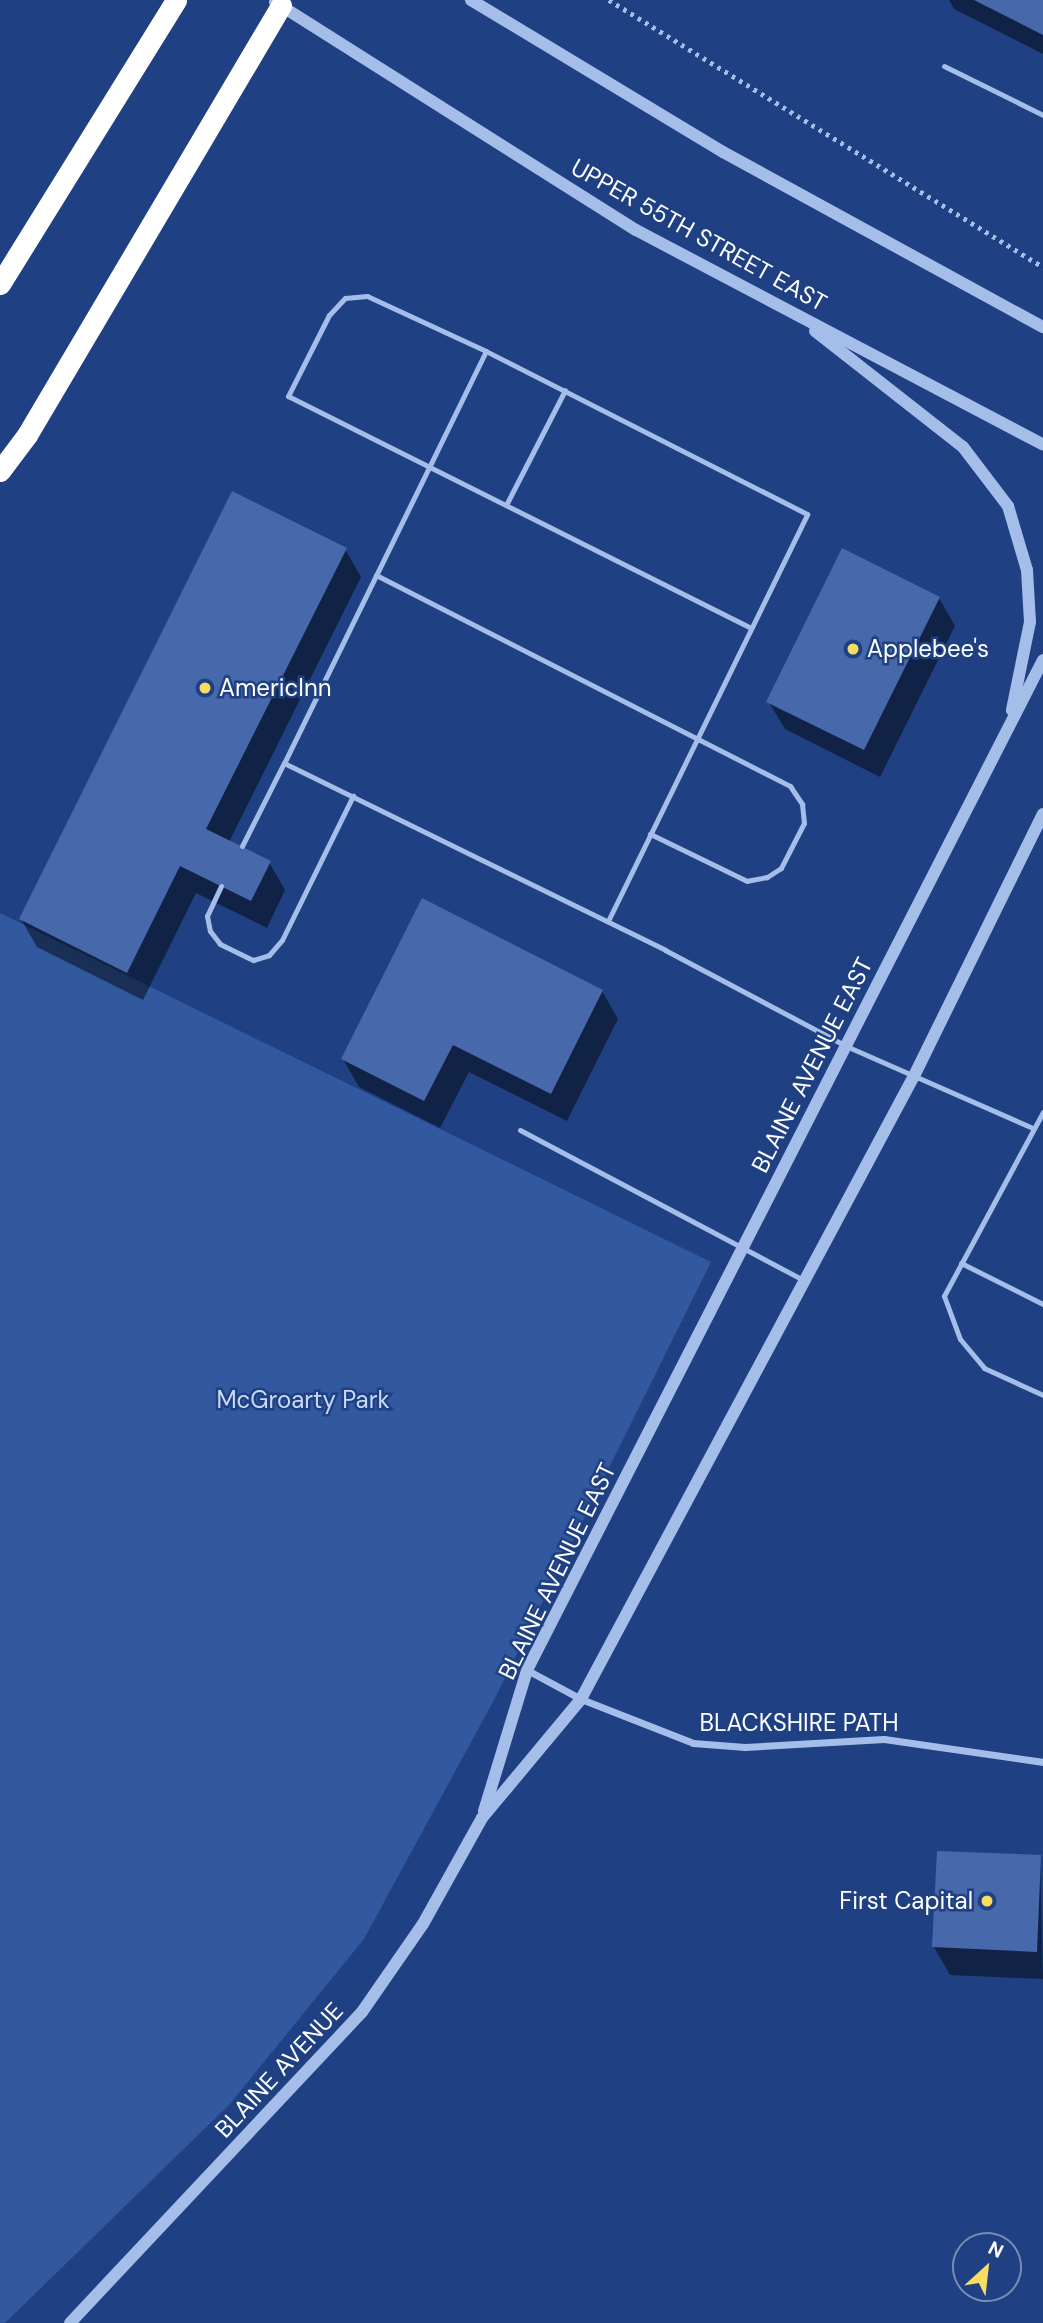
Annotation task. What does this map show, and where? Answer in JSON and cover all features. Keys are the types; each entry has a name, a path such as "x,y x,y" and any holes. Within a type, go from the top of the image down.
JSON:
{"highway":[{"path":"0,285 176,0"},
{"path":"0,471 27,435 279,2"}],"street":[{"path":"471,0 723,152 1043,327"},
{"name":"UPPER 55TH STREET EAST","path":"279,2 636,230 1043,445"},
{"path":"787,310 963,447 1008,506 1027,570 1030,622 1009,726"},
{"name":"BLAINE AVENUE EAST","path":"482,1818 527,1670 1043,660"},
{"path":"482,1818 581,1699 914,1076 1043,814"},
{"name":"BLACKSHIRE PATH","path":"527,1670 581,1699 693,1743 745,1747 884,1739 1043,1762"},
{"name":"BLAINE AVENUE","path":"70,2323 362,2012 422,1924 482,1818"}],"lane":[{"path":"944,65 1043,115"},
{"path":"608,921 807,514 565,390 367,296 345,298 329,315 288,397 751,628"},
{"path":"242,846 486,351"},
{"path":"506,505 565,390"},
{"path":"376,575 790,786 802,804 804,823 781,868 767,877 747,881 650,834"},
{"path":"284,763 608,921 846,1046 1033,1128"},
{"path":"221,886 207,916 210,931 220,944 253,960 269,955 282,940 352,796"},
{"path":"1043,1112 944,1296 960,1339 984,1368 1043,1395"},
{"path":"520,1130 805,1281"},
{"path":"961,1263 1043,1304"}],"path":[{"path":"609,0 1043,267"}],"green space":[{"name":"McGroarty Park","path":"0,913 711,1262 494,1700 364,1939 229,2105 5,2323 0,2323"}],"building":[{"path":"974,0 1043,0 1043,35"},
{"name":"AmericInn","path":"232,491 347,548 206,829 271,861 251,901 180,866 127,973 19,919"},
{"name":"Applebee's","path":"842,548 940,597 864,750 766,702"},
{"path":"422,898 603,990 551,1094 453,1045 424,1101 341,1059"},
{"name":"First Capital","path":"937,1851 1041,1855 1037,1952 932,1947"}],"place":[{"name":"Applebee's","path":"853,649"},
{"name":"AmericInn","path":"205,688"},
{"name":"First Capital","path":"987,1901"}]}
